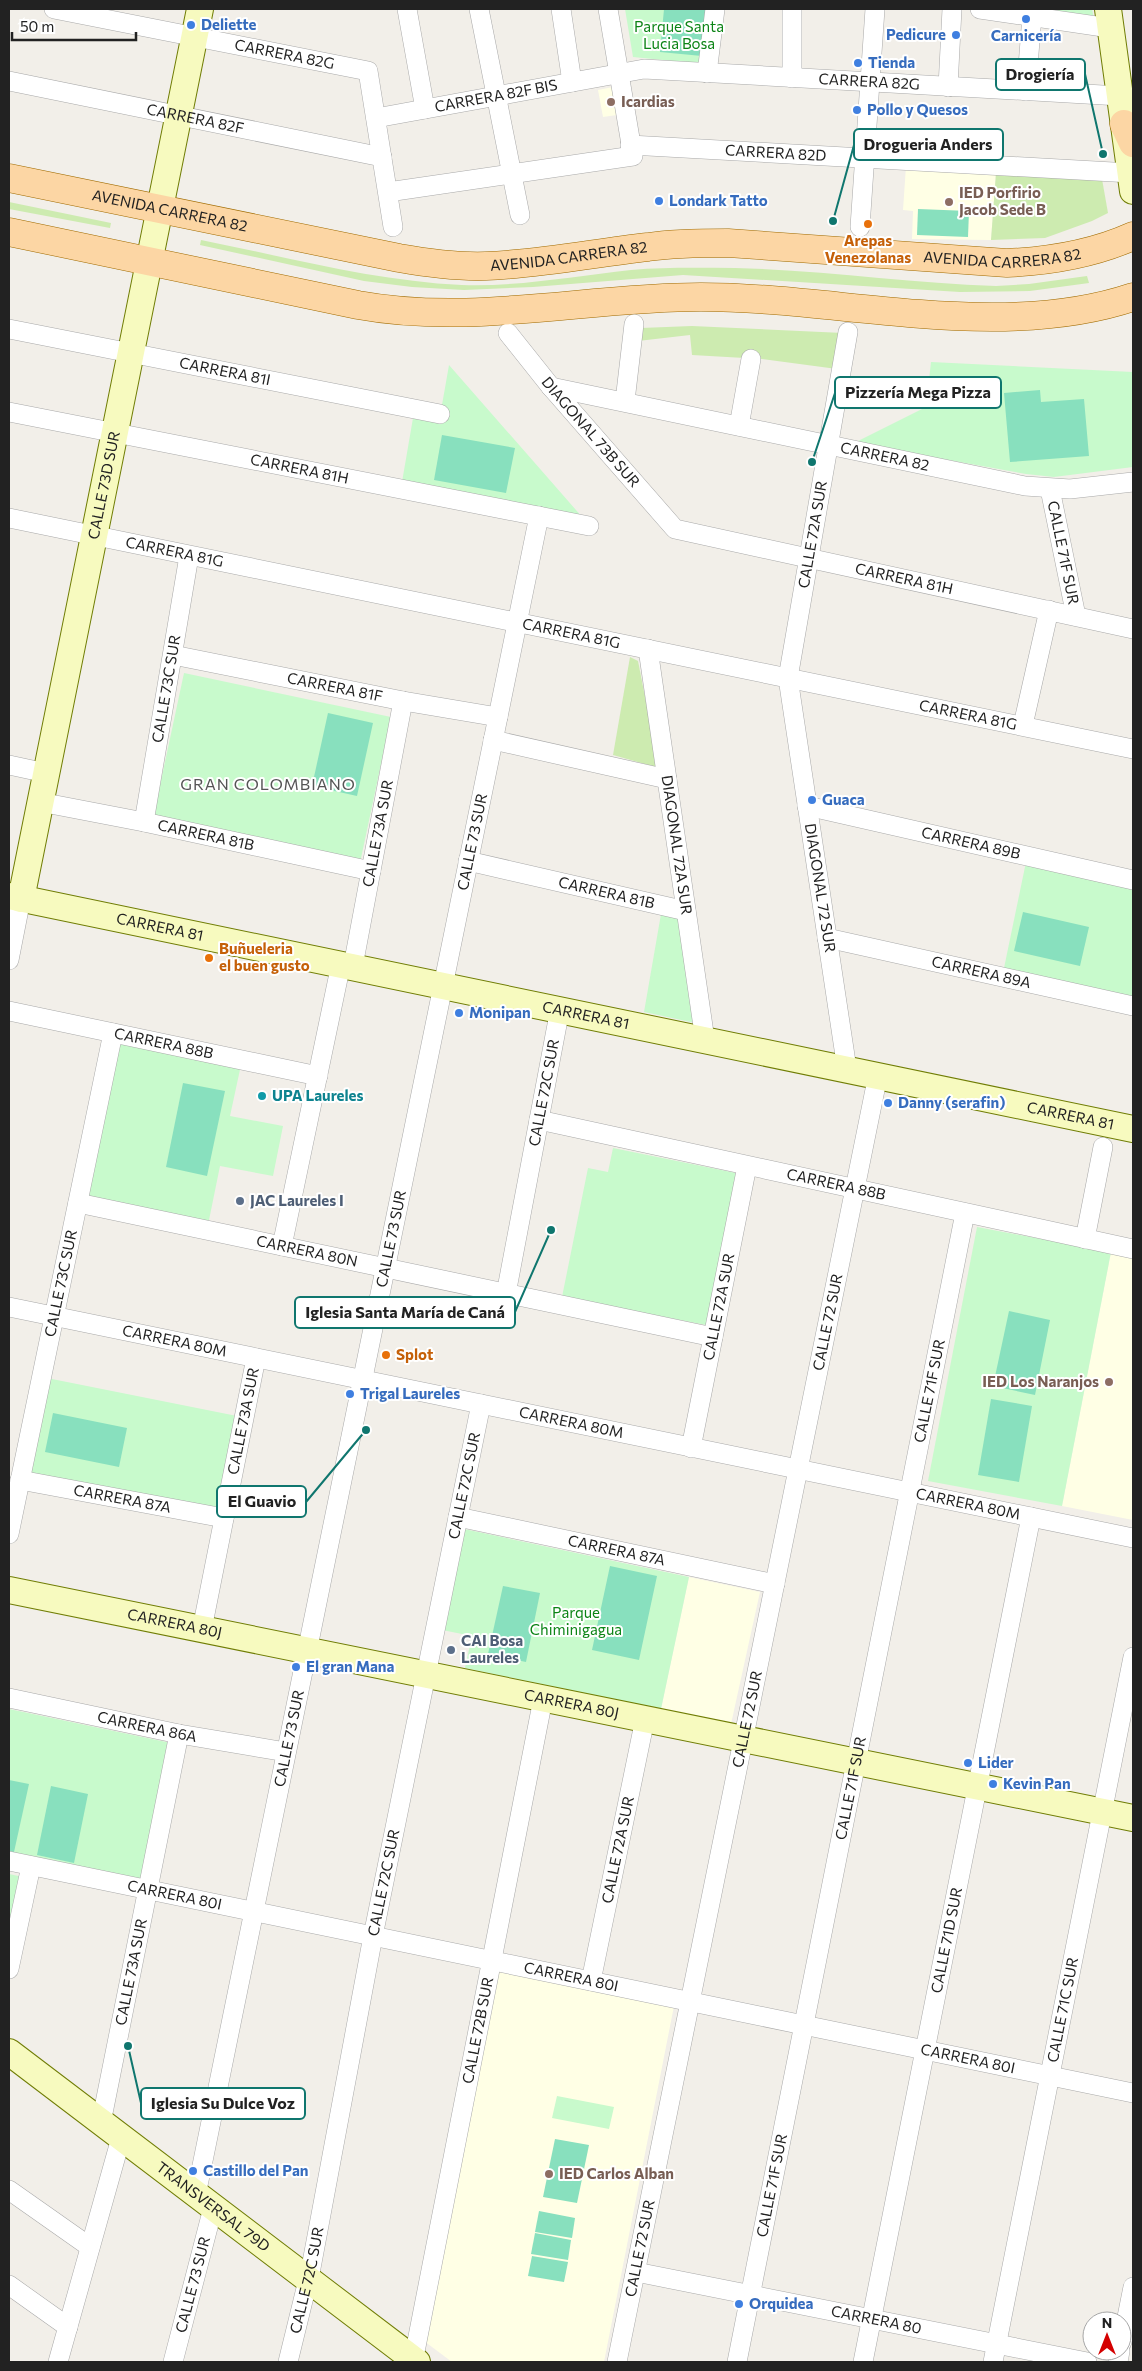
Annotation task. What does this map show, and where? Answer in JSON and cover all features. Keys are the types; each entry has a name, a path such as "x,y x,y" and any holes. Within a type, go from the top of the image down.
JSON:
{"main road":[{"name":"AVENIDA CARRERA 82","path":"9,178 399,258 484,266 563,260 648,247 697,243 728,243 986,263 1034,262 1089,252 1133,236"},
{"path":"9,232 380,309 430,313 489,312 636,299 701,297 749,298 944,314 1024,316 1071,311 1133,297"}],"street":[{"name":"CARRERA 82G","path":"54,9 368,71 376,118"},
{"name":"CALLE 73D SUR","path":"9,960 15,898 40,802 200,9"},
{"path":"407,9 425,109"},
{"path":"479,9 520,215"},
{"path":"561,9 572,82"},
{"path":"608,9 617,73 632,150"},
{"path":"707,73 715,9"},
{"path":"792,9 792,78"},
{"path":"860,227 876,9"},
{"path":"948,87 952,9"},
{"path":"980,9 1032,16 1109,18 1120,96 1129,134 1132,182"},
{"path":"1026,91 1032,16"},
{"name":"CARRERA 82G","path":"617,73 644,69 1120,96"},
{"name":"CARRERA 82F BIS","path":"376,118 617,73"},
{"name":"CARRERA 82F","path":"9,81 178,117 382,157"},
{"path":"376,118 393,226"},
{"name":"CARRERA 82D","path":"388,192 512,174 632,150 864,158 1132,182"},
{"path":"625,401 634,324"},
{"name":"CARRERA 81I","path":"9,329 440,414"},
{"name":"CALLE 72A SUR","path":"788,678 848,332"},
{"name":"DIAGONAL 73B SUR","path":"508,333 675,529"},
{"path":"739,426 750,359"},
{"name":"CARRERA 82","path":"552,386 1025,486 1050,489 1101,487 1133,482"},
{"name":"CARRERA 81H","path":"9,412 590,526"},
{"name":"CALLE 71F SUR","path":"1050,489 1076,616"},
{"name":"CALLE 73 SUR","path":"173,2362 205,2202 254,1912 538,516"},
{"name":"CARRERA 81G","path":"9,518 1133,748"},
{"name":"CARRERA 81H","path":"675,529 1133,629"},
{"name":"CALLE 73C SUR","path":"144,822 174,655 189,556"},
{"name":"CALLE 71F SUR","path":"1022,725 1049,610"},
{"name":"DIAGONAL 72A SUR","path":"648,649 705,1040"},
{"name":"CARRERA 81F","path":"174,655 403,701 498,717"},
{"name":"DIAGONAL 72 SUR","path":"788,678 847,1069"},
{"name":"CALLE 73A SUR","path":"282,1246 318,1076 371,871 403,701"},
{"path":"493,740 667,779"},
{"path":"9,765 46,773"},
{"name":"CARRERA 81B","path":"40,802 144,822 371,871"},
{"name":"CARRERA 89B","path":"807,806 1133,880"},
{"name":"CARRERA 81B","path":"468,861 686,911"},
{"name":"CARRERA 81","path":"15,898 560,1009 1133,1129"},
{"name":"CARRERA 89A","path":"827,938 1133,1006"},
{"name":"CALLE 72C SUR","path":"506,1294 560,1009"},
{"name":"CARRERA 88B","path":"9,1011 318,1076"},
{"name":"CALLE 73C SUR","path":"9,1534 113,1033"},
{"name":"CALLE 72 SUR","path":"617,2362 878,1076"},
{"name":"CARRERA 88B","path":"539,1120 1133,1249"},
{"path":"1085,1239 1103,1147"},
{"name":"CALLE 72A SUR","path":"691,1448 748,1166"},
{"name":"CARRERA 80N","path":"78,1203 712,1338"},
{"name":"CALLE 71F SUR","path":"737,2362 965,1213"},
{"name":"CARRERA 80M","path":"9,1307 1133,1538"},
{"name":"CALLE 73A SUR","path":"202,1629 256,1358"},
{"name":"CALLE 72C SUR","path":"288,2362 308,2281 373,1936 481,1404"},
{"name":"CARRERA 87A","path":"20,1480 224,1518"},
{"name":"CARRERA 87A","path":"458,1517 775,1584"},
{"name":"CALLE 71D SUR","path":"862,2362 1031,1517"},
{"name":"CARRERA 80J","path":"9,1590 1133,1818"},
{"name":"CALLE 71C SUR","path":"995,2353 1133,1657"},
{"name":"CARRERA 86A","path":"9,1698 179,1734 286,1752"},
{"name":"CALLE 72B SUR","path":"414,2361 490,1961 543,1698"},
{"name":"CALLE 72A SUR","path":"591,1982 645,1719"},
{"name":"CALLE 73A SUR","path":"58,2362 90,2247 111,2130 148,1890 179,1734"},
{"name":"CARRERA 80I","path":"9,1861 1133,2093"},
{"path":"9,1970 31,1866"},
{"name":"TRANSVERSAL 79D","path":"9,2052 414,2361"},
{"path":"9,2190 90,2247"},
{"name":"CARRERA 80","path":"636,2272 871,2319 995,2353 1086,2362"},
{"path":"9,2285 68,2327"},
{"path":"1128,2311 1133,2288"}],"shaded area":[{"name":"Icardias","path":"618,86 624,114 603,117 598,90"},
{"name":"IED Porfirio Jacob Sede B","path":"906,166 996,173 991,240 912,239 913,211 903,210"},
{"name":"IED Los Naranjos","path":"1111,1252 1133,1257 1133,1520 1062,1506"},
{"path":"689,1577 760,1592 731,1724 661,1709"},
{"name":"IED Carlos Alban","path":"498,1972 674,2006 604,2362 452,2362 424,2341"}],"green space":[{"name":"Parque Santa Lucia Bosa","path":"625,9 710,9 704,64 633,57"},
{"path":"664,9 707,9 702,56 660,52"},
{"path":"1009,9 1092,9 1094,19"},
{"path":"996,173 1102,179 1108,213 1092,221 1045,238 991,240"},
{"path":"9,202 111,223 110,228 9,209"},
{"path":"918,209 969,211 968,237 917,235"},
{"path":"201,240 396,279 462,285 525,283 657,268 768,269 996,286 1029,284 1087,276 1089,283 1030,291 960,292 683,275 533,287 464,290 412,287 364,281 200,245"},
{"path":"692,326 843,333 837,369 762,359 692,355 690,335 638,341 641,328"},
{"path":"931,362 1133,372 1133,467 1054,477 1026,474 854,443 926,407"},
{"path":"449,365 583,518 402,482 413,418 439,422"},
{"path":"1040,390 1041,402 1084,399 1089,456 1010,462 1004,393"},
{"path":"442,435 515,448 506,493 434,480"},
{"path":"630,657 638,661 659,768 613,755"},
{"path":"184,673 391,717 360,863 153,818"},
{"path":"328,713 373,723 357,796 312,786"},
{"path":"1026,862 1133,885 1133,997 1004,968"},
{"path":"1023,912 1089,927 1080,966 1014,951"},
{"path":"661,914 684,919 700,1024 644,1012"},
{"path":"118,1041 241,1065 230,1116 283,1126 273,1176 220,1166 208,1225 86,1201"},
{"path":"183,1083 225,1091 207,1176 166,1167"},
{"path":"613,1148 736,1173 706,1325 562,1297 588,1168 608,1172"},
{"path":"977,1227 1111,1252 1062,1506 928,1481"},
{"path":"1009,1311 1050,1320 1035,1395 993,1386"},
{"path":"47,1378 237,1416 217,1513 28,1474"},
{"path":"991,1399 1032,1406 1019,1482 978,1475"},
{"path":"53,1413 127,1428 119,1467 45,1452"},
{"name":"Parque Chiminigagua","path":"464,1529 689,1577 661,1709 465,1668 472,1636 442,1630"},
{"path":"610,1566 657,1576 639,1660 592,1650"},
{"path":"503,1586 540,1593 526,1662 488,1654"},
{"path":"9,1709 171,1743 142,1882 9,1854"},
{"path":"9,1780 29,1784 14,1852 9,1851"},
{"path":"51,1786 88,1794 74,1863 37,1855"},
{"path":"9,1874 23,1877 9,1942"},
{"path":"557,2096 614,2107 609,2129 552,2118"},
{"path":"555,2139 589,2145 577,2203 543,2197"},
{"path":"539,2211 575,2218 572,2238 535,2232"},
{"path":"535,2233 571,2240 568,2260 531,2254"},
{"path":"532,2256 568,2262 564,2282 528,2276"}],"place":[{"name":"Carnicería","path":"1026,19"},
{"name":"Deliette","path":"191,25"},
{"name":"Pedicure","path":"956,35"},
{"name":"Tienda","path":"858,63"},
{"name":"Icardias","path":"611,102"},
{"name":"Pollo y Quesos","path":"857,110"},
{"name":"Drogiería","path":"1103,154"},
{"name":"Londark Tatto","path":"659,201"},
{"name":"IED Porfirio Jacob Sede B","path":"949,202"},
{"name":"Drogueria Anders","path":"833,221"},
{"name":"Arepas Venezolanas","path":"868,224"},
{"name":"Pizzería Mega Pizza","path":"812,462"},
{"name":"Guaca","path":"812,800"},
{"name":"Buñueleria el buen gusto","path":"209,958"},
{"name":"Monipan","path":"459,1013"},
{"name":"UPA Laureles","path":"262,1096"},
{"name":"Danny (serafin)","path":"888,1103"},
{"name":"JAC Laureles I","path":"240,1201"},
{"name":"Iglesia Santa María de Caná","path":"551,1230"},
{"name":"Splot","path":"386,1355"},
{"name":"IED Los Naranjos","path":"1109,1382"},
{"name":"Trigal Laureles","path":"350,1394"},
{"name":"El Guavio","path":"366,1430"},
{"name":"CAI Bosa Laureles","path":"451,1650"},
{"name":"El gran Mana","path":"296,1667"},
{"name":"Lider","path":"968,1763"},
{"name":"Kevin Pan","path":"993,1784"},
{"name":"Iglesia Su Dulce Voz","path":"128,2046"},
{"name":"Castillo del Pan","path":"193,2171"},
{"name":"IED Carlos Alban","path":"549,2174"},
{"name":"Orquidea","path":"739,2304"}],"district":[{"name":"GRAN COLOMBIANO","path":"268,784"}]}
